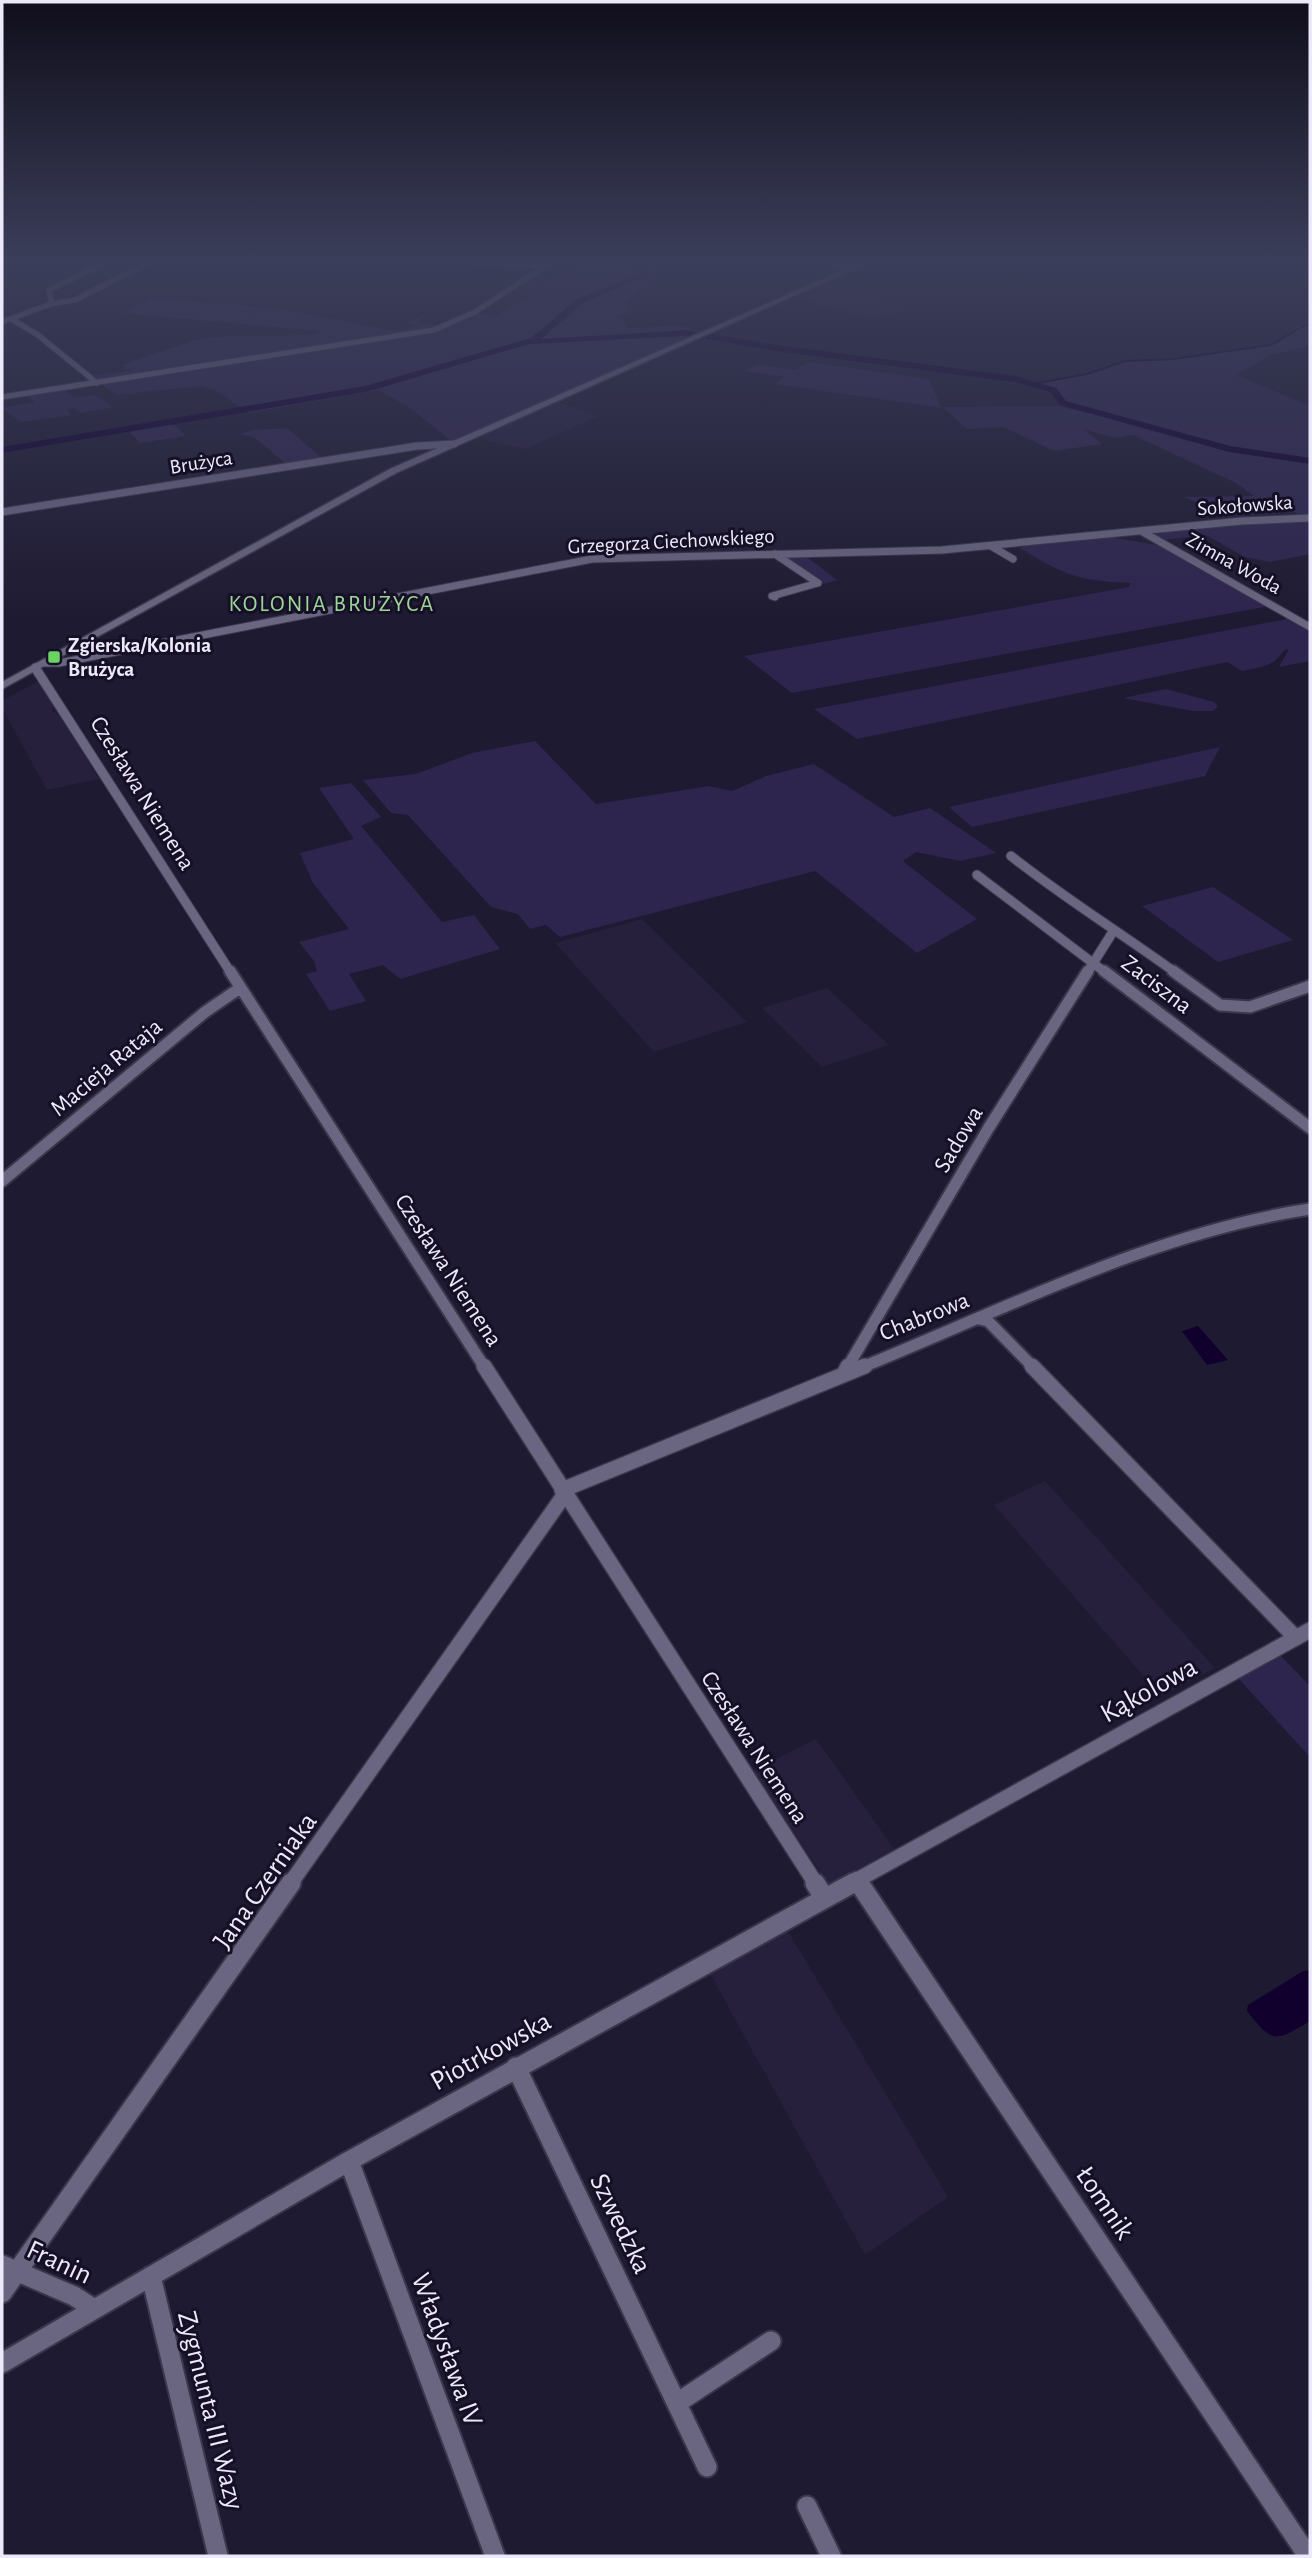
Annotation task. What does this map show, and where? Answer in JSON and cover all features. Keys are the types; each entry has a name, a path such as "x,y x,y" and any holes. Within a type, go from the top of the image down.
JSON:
{"main road":[{"path":"2,686 393,471 597,380"}],"street":[{"path":"94,380 97,383"},
{"path":"2,397 114,380"},
{"name":"Brużyca","path":"2,512 451,444"},
{"name":"Sokołowska","path":"1140,531 1310,518"},
{"name":"Grzegorza Ciechowskiego","path":"40,665 574,561 610,557 927,551 1140,531"},
{"name":"Zimna Woda","path":"1140,531 1310,627"},
{"path":"990,545 1013,559"},
{"path":"775,554 818,583 775,594 775,597"},
{"name":"Czesława Niemena","path":"40,665 240,988 824,1897"},
{"path":"1011,856 1074,905 1220,1005 1250,1007 1310,986"},
{"name":"Zaciszna","path":"977,875 1310,1128"},
{"name":"Sadowa","path":"845,1372 988,1129 1114,930"},
{"name":"Macieja Rataja","path":"2,1181 205,1012 240,988"},
{"name":"Chabrowa","path":"564,1492 1105,1265 1201,1229 1241,1219 1310,1209"},
{"path":"979,1319 988,1321 1303,1634"},
{"name":"Jana Czerniaka","path":"2,2293 9,2269 330,1832 564,1492"},
{"name":"Kąkolowa","path":"1011,1794 1303,1634"},
{"name":"Piotrkowska","path":"2,2363 349,2161 1011,1794"},
{"name":"Łomnik","path":"857,1879 1308,2556"},
{"name":"Szwedzka","path":"516,2067 707,2467"},
{"name":"Władysława IV","path":"349,2161 495,2556"},
{"name":"Franin","path":"9,2269 74,2296 94,2309"},
{"name":"Zygmunta III Wazy","path":"150,2276 218,2556"},
{"path":"677,2403 771,2341"},
{"path":"807,2506 831,2556"}],"shaded area":[{"path":"97,380 592,380 455,440 450,440 413,410 379,390 248,413 217,391 201,386 116,395"},
{"path":"780,380 930,380 941,408 775,384"},
{"path":"1051,380 1249,380 1310,406 1310,554 1270,562 1245,557 1206,535 1162,540 1146,532 1308,519 1294,512 1223,517 1185,497 1254,496 1236,483 1133,435 1117,438 1085,430 1102,444 1054,451 1004,427 967,429 943,407 1056,406 1093,414 1058,399 1054,392 1032,384"},
{"path":"63,389 74,398 95,395 113,407 81,413 74,408 67,409 71,415 21,422 2,408 35,402 25,394"},
{"path":"558,402 599,416 525,449 476,438"},
{"path":"166,423 176,426 186,436 140,443 130,432 121,431 2,451"},
{"path":"287,428 323,459 286,464 255,438 241,434 251,430"},
{"path":"1103,536 1158,545 1270,606 792,693 744,656 1129,587 1131,583 1072,575 1018,547"},
{"path":"803,554 837,580 824,584 781,555"},
{"path":"1292,618 1310,629 1310,661 1279,667 1289,649 1284,650 1271,663 1242,671 1227,662 857,739 814,709"},
{"path":"38,681 54,706 52,711 59,714 99,779 47,790 2,708 2,701"},
{"path":"1166,689 1214,702 1218,706 1213,711 1193,711 1123,698"},
{"path":"535,741 596,804 709,786 732,791 766,776 814,764 894,817 930,808 996,853 960,861 916,852 903,861 977,919 917,953 815,871 560,937 546,925 530,929 518,914 491,907 408,815 391,813 363,780 416,774 472,753"},
{"path":"1220,747 1205,776 972,827 949,807"},
{"path":"351,783 381,817 361,826 442,922 474,915 500,949 400,979 383,965 349,974 366,1001 330,1011 306,974 317,971 314,961 299,942 349,929 313,883 300,853 354,839 319,788"},
{"path":"1213,887 1293,940 1218,962 1142,906"},
{"path":"642,919 747,1022 654,1052 555,943"},
{"path":"827,988 889,1045 822,1067 762,1008"},
{"path":"1198,1326 1228,1360 1207,1365 1182,1331"},
{"path":"1045,1481 1215,1668 1161,1696 994,1505"},
{"path":"1280,1655 1310,1686 1310,1757 1237,1677"},
{"path":"816,1739 894,1849 829,1885 753,1771"},
{"path":"786,1928 948,2197 865,2255 708,1970"},
{"path":"1310,1970 1310,2021 1282,2036 1269,2034 1247,2011 1248,2005 1303,1971"}],"waterway":[{"path":"2,450 366,389 396,380"},
{"path":"1020,380 1053,390 1063,403 1229,449 1310,461"},
{"path":"1033,384 1053,380"}],"place":[{"name":"Zgierska/Kolonia Brużyca","path":"54,657"}],"district":[{"name":"KOLONIA BRUŻYCA","path":"332,603"}]}
